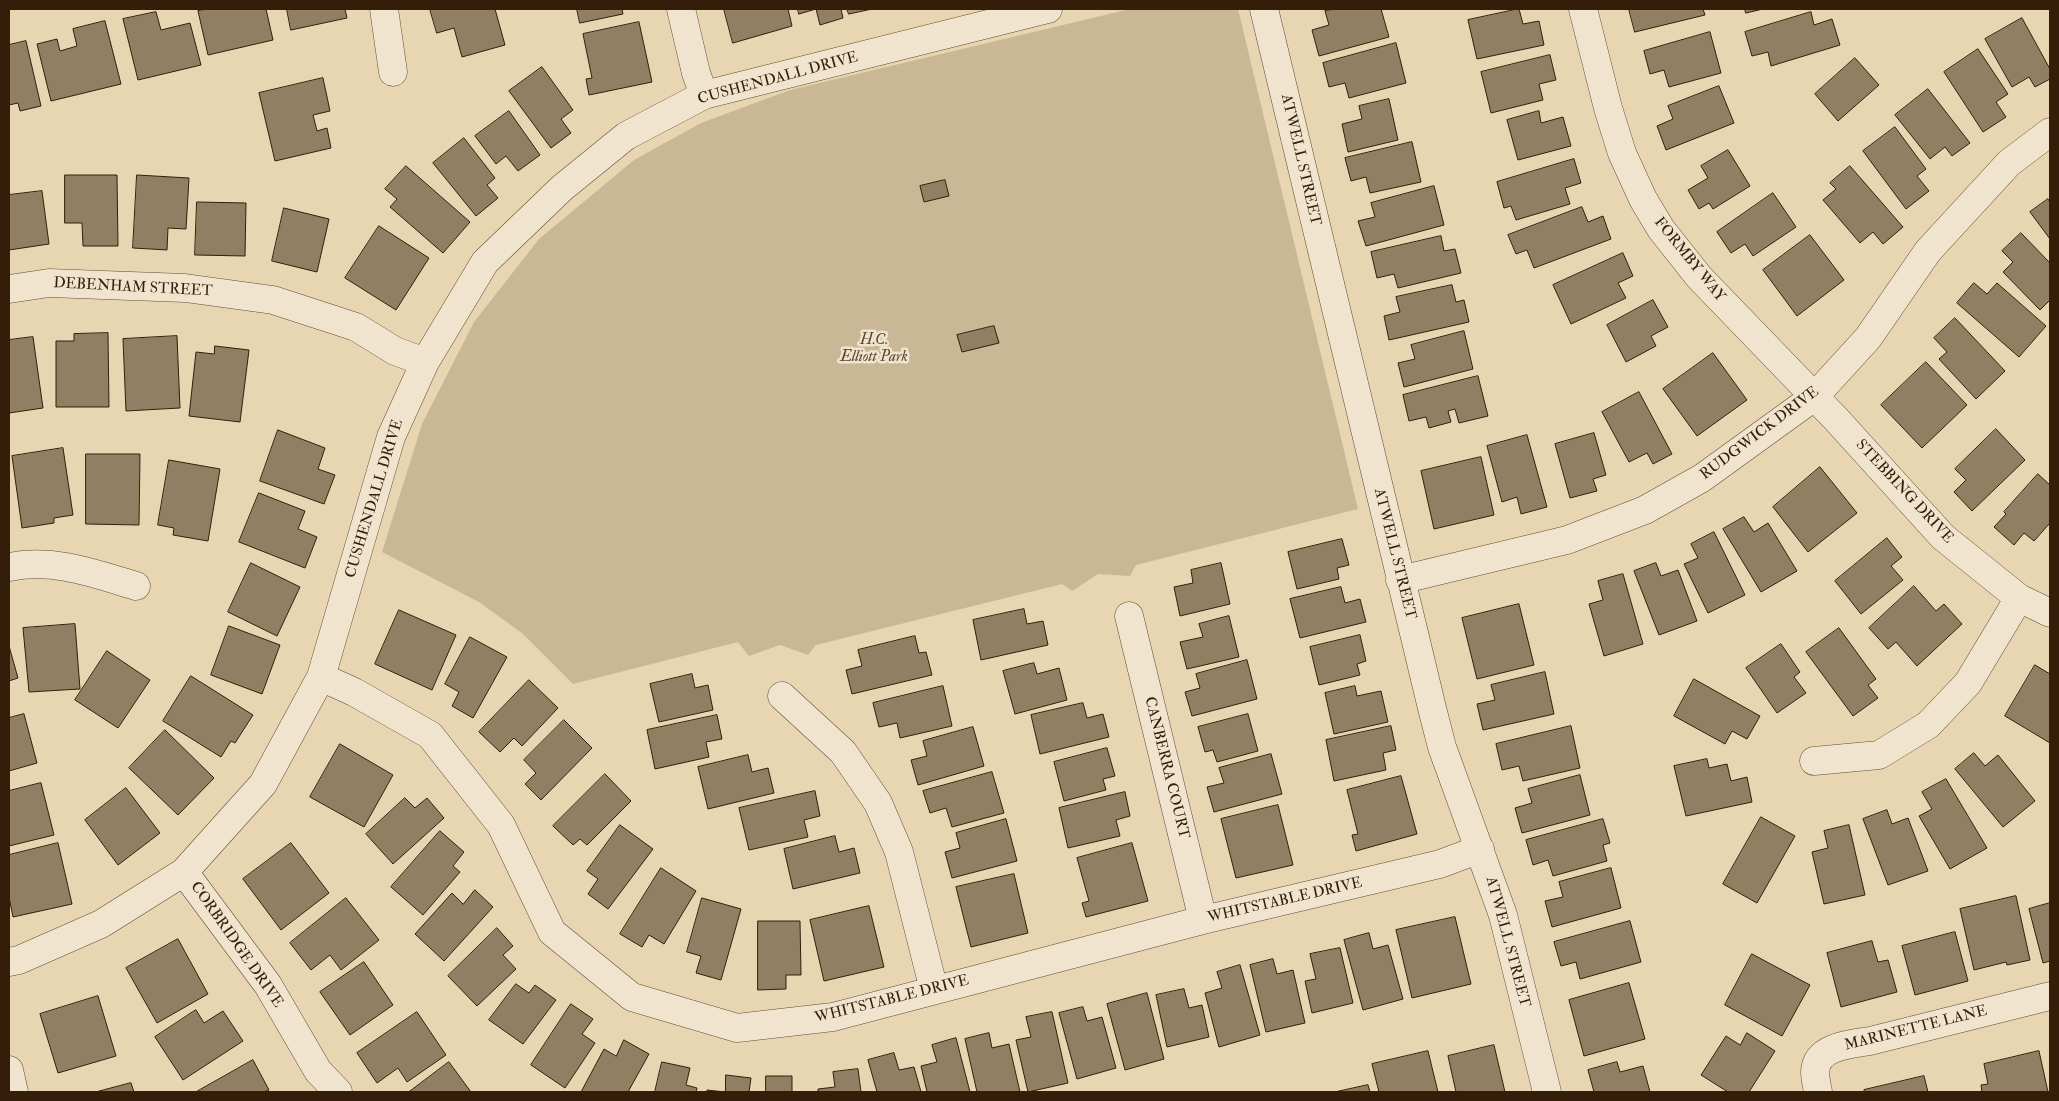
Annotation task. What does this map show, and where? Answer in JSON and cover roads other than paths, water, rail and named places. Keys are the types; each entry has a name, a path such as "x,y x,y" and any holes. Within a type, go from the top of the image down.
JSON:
{"street":[{"path":"384,9 394,72"},
{"path":"681,9 696,73 704,96"},
{"name":"CUSHENDALL DRIVE","path":"9,962 19,960 101,924 184,872 263,784 321,678 392,437 425,362 485,262 562,188 626,136 704,96 1048,9"},
{"name":"ATWELL STREET","path":"1264,9 1400,580 1442,747 1502,915 1547,1092"},
{"name":"FORMBY WAY","path":"1584,9 1608,108 1622,153 1643,199 1661,229 1699,277 1814,397"},
{"name":"RUDGWICK DRIVE","path":"1400,580 1567,540 1645,510 1702,478 1814,397 1868,338 1928,251 2009,164 2050,132"},
{"name":"DEBENHAM STREET","path":"9,289 49,283 184,288 274,300 356,327 395,350 425,362"},
{"name":"STEBBING DRIVE","path":"1814,397 1942,537 2019,598 2050,613"},
{"path":"9,567 29,563 62,565 136,586"},
{"path":"1814,761 1879,755 1928,725 1968,683 2019,598"},
{"name":"CANBERRA COURT","path":"1129,616 1203,920"},
{"name":"WHITSTABLE DRIVE","path":"321,678 354,692 430,735 501,825 552,932 632,996 736,1028 833,1017 1203,920 1440,864 1480,849"},
{"path":"782,696 843,752 878,803 899,852 934,990"},
{"name":"CORBRIDGE DRIVE","path":"184,872 268,985 318,1071 338,1092"},
{"name":"MARINETTE LANE","path":"1818,1092 1815,1071 1818,1061 1826,1052 1847,1044 1870,1041 2050,996"},
{"path":"9,1070 14,1092"}],"park label":[{"name":"H.C. Elliott Park","path":"874,350"}]}
